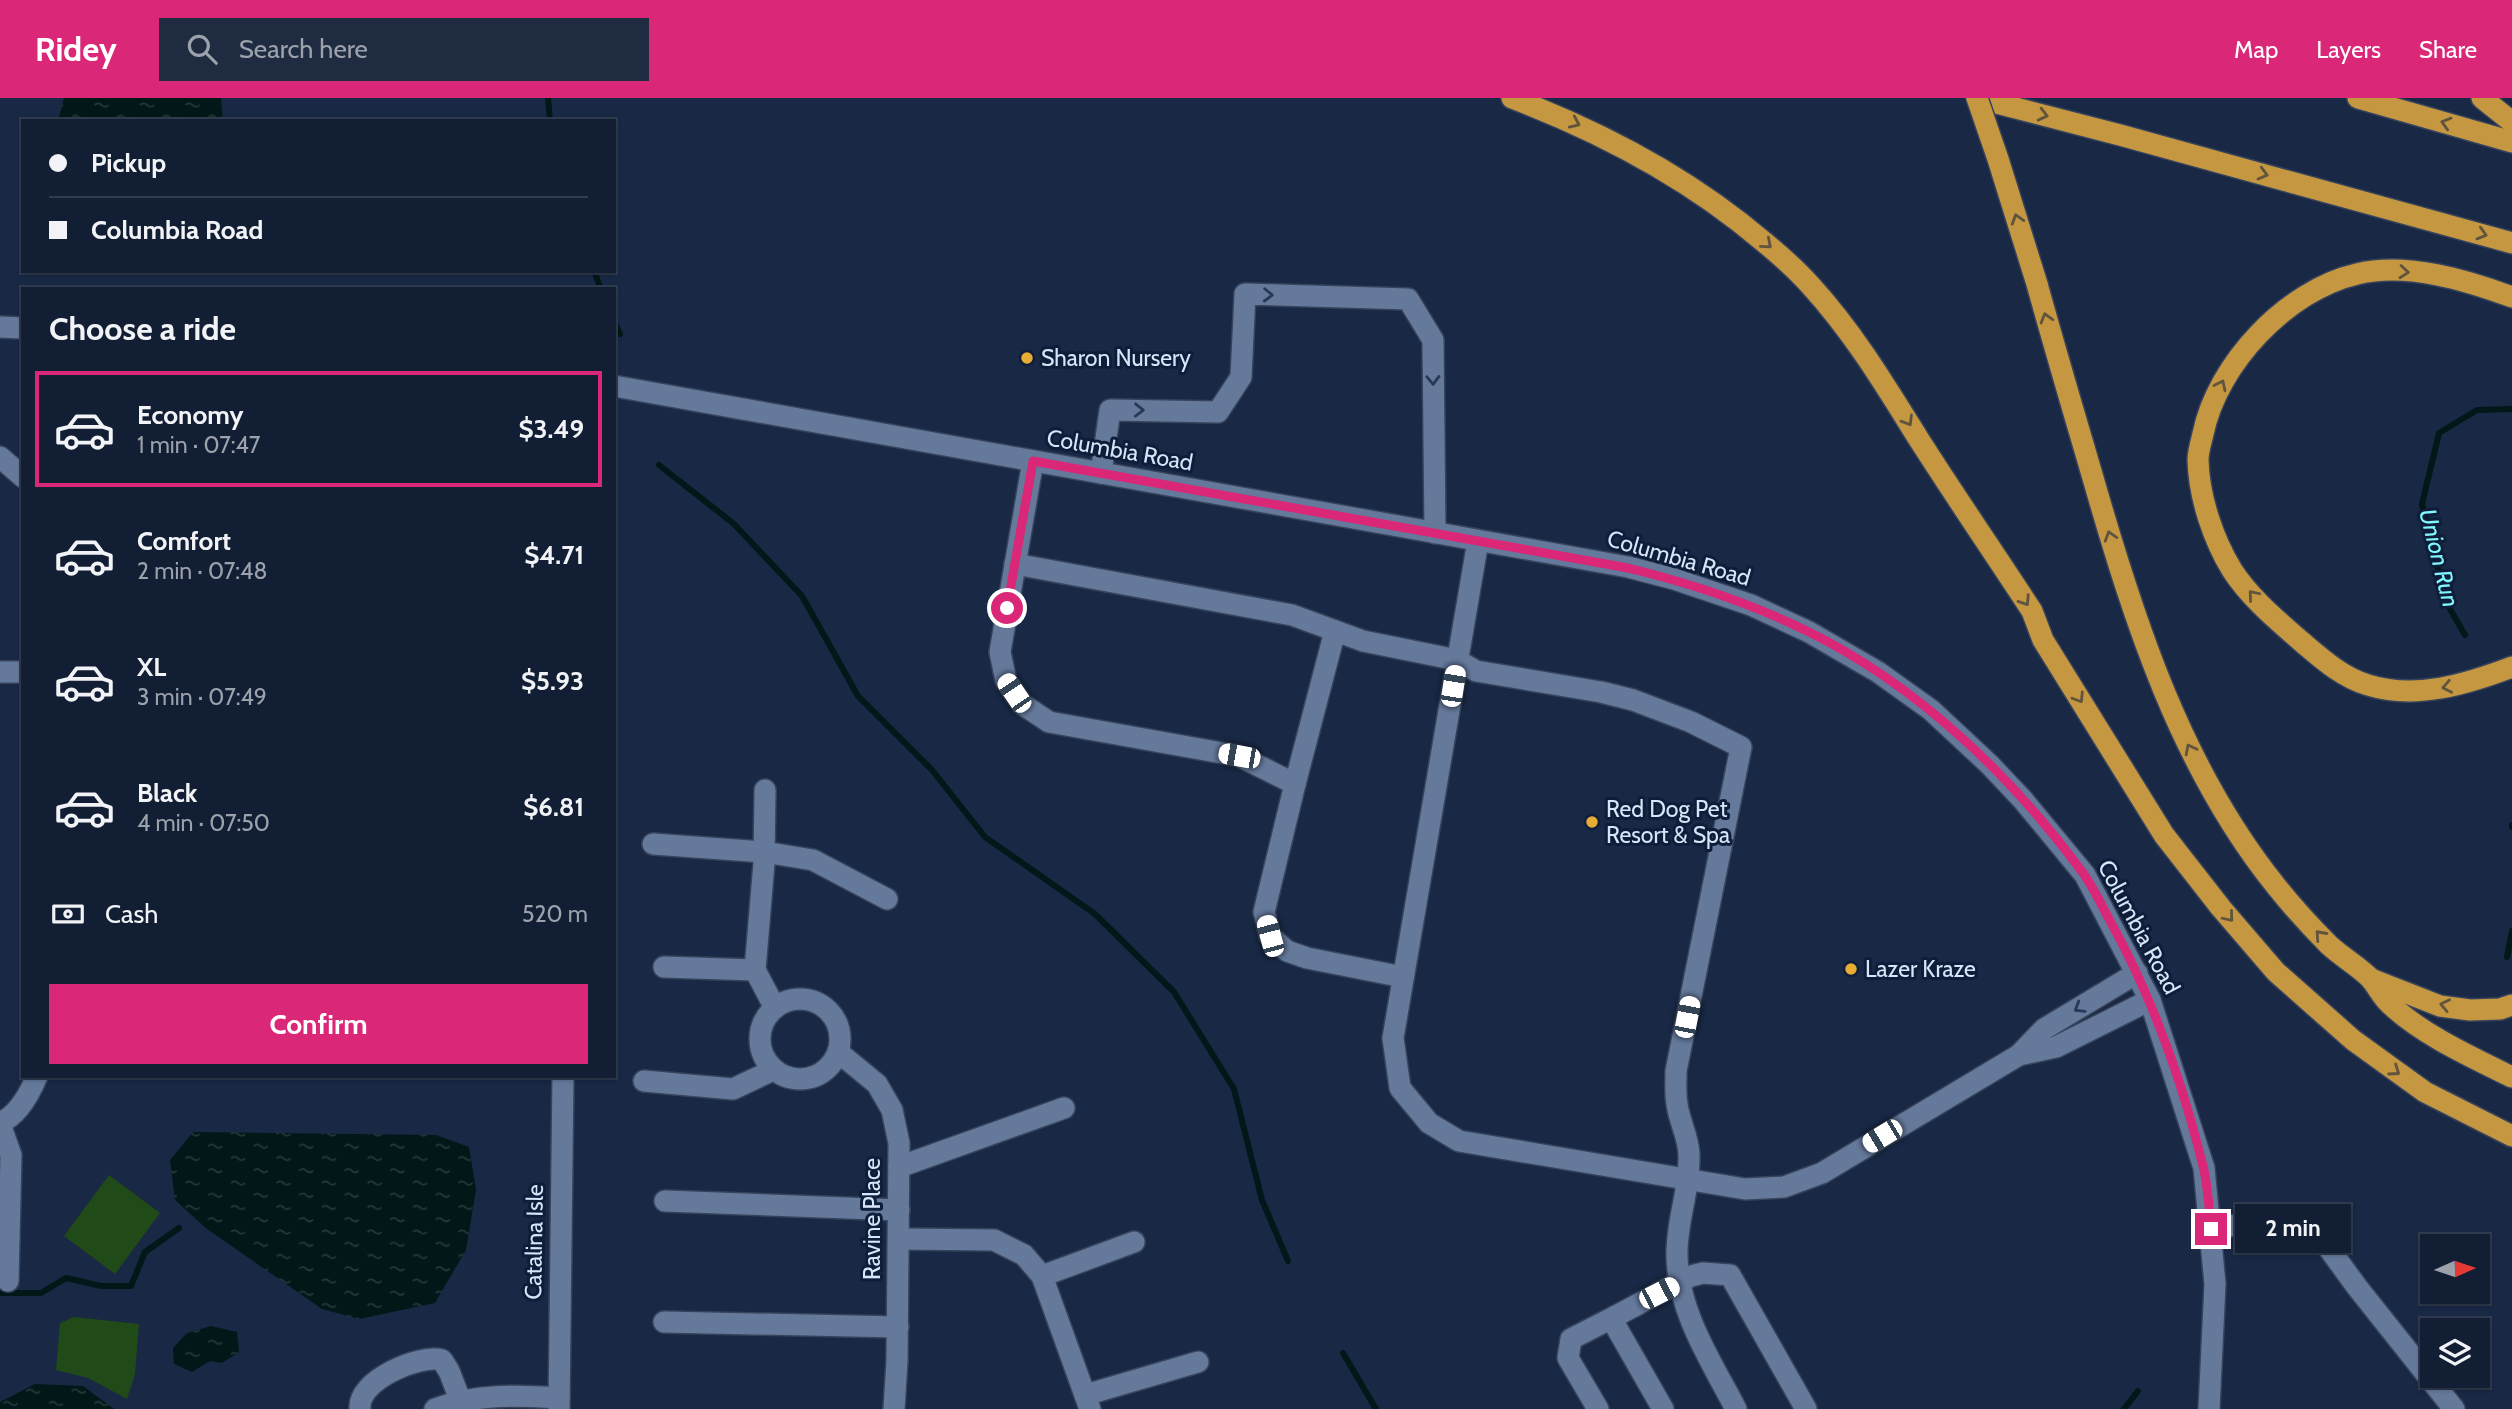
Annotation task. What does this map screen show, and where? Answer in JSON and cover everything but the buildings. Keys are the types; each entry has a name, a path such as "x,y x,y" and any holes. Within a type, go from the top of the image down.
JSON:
{"highway":[{"path":"1512,98 1584,127 1667,171 1738,219 1811,285 1860,345 1887,385 1919,439 2032,611 2043,640 2164,835 2228,916 2277,972 2353,1040 2425,1092 2512,1136"},
{"path":"1977,98 2133,138 2512,243"},
{"path":"1977,98 2037,284 2109,536 2140,629 2175,719 2225,813 2276,886 2330,946 2371,979 2387,1000 2419,1026 2467,1055 2512,1077"},
{"path":"2358,98 2512,142"},
{"path":"2482,98 2512,122"},
{"path":"2512,297 2443,277 2398,271 2357,274 2316,289 2271,321 2229,370 2207,415 2198,459 2207,516 2233,570 2270,614 2332,668 2368,685 2403,691 2433,690 2472,682 2512,667"},
{"path":"2371,979 2440,1006 2470,1010 2500,1009 2512,1005"}],"street":[{"path":"1101,473 1110,410 1218,412 1241,377 1245,294 1408,299 1433,340 1435,533"},
{"path":"0,327 21,328"},
{"name":"Columbia Road","path":"616,386 1628,568 1674,579 1751,605 1809,632 1878,672 1931,710 2023,800 2085,875 2150,1000 2204,1168 2215,1284 2209,1409"},
{"path":"0,458 21,475"},
{"path":"1033,461 1000,652 1006,681 1022,704 1049,722 1239,756 1295,784"},
{"path":"1478,541 1393,1038 1401,1088 1429,1123 1459,1141 1745,1189 1784,1187 1822,1172 2019,1055 2044,1029 2137,973"},
{"path":"1015,564 1292,615 1363,640 1457,660 1476,671 1601,692 1691,722 1741,747 1676,1071 1677,1104 1690,1151 1689,1179 1678,1236 1677,1258 1681,1282 1687,1315 1736,1409"},
{"path":"1335,631 1264,912 1270,936 1287,951 1307,958 1403,977"},
{"path":"0,671 21,672"},
{"path":"765,790 764,852 755,970 775,1008"},
{"path":"653,844 764,852 813,860 887,899"},
{"path":"664,967 755,970"},
{"path":"798,999 812,1001 824,1007 834,1018 839,1031 838,1052 822,1073 810,1079 791,1078 774,1070 761,1052 763,1024 775,1008 784,1002 798,999"},
{"path":"2019,1055 2056,1047 2150,1000"},
{"name":"Ravine Place","path":"838,1052 877,1084 892,1110 899,1143 898,1326 894,1409"},
{"path":"644,1081 733,1089 774,1070"},
{"path":"8,1281 11,1155 0,1123 9,1119 23,1102 36,1078"},
{"name":"Catalina Isle","path":"559,1404 563,1078"},
{"path":"899,1167 1064,1108"},
{"path":"665,1201 899,1210"},
{"path":"2211,1229 2281,1218 2301,1224 2322,1239 2454,1409"},
{"path":"899,1240 994,1240 1024,1255 1042,1276 1088,1402 1198,1362"},
{"path":"1042,1276 1134,1242"},
{"path":"1598,1409 1568,1358 1571,1339 1703,1273 1730,1275 1806,1409"},
{"path":"1614,1317 1615,1325 1663,1409"},
{"path":"664,1322 898,1326"},
{"path":"360,1409 362,1397 375,1381 400,1368 435,1358 442,1360 449,1371 461,1402"},
{"path":"435,1409 482,1398 559,1404"}],"green space":[{"path":"109,1175 160,1213 115,1274 64,1236"},
{"path":"74,1317 139,1324 135,1374 127,1399 88,1378 56,1370 60,1323"}],"water":[{"path":"64,98 221,98 223,119 59,119"},
{"path":"193,1132 436,1135 469,1147 476,1190 466,1250 435,1303 359,1319 322,1309 207,1229 175,1200 170,1160"},
{"path":"211,1326 237,1332 239,1352 222,1363 210,1361 192,1372 174,1364 173,1348 187,1333"},
{"path":"35,1384 83,1386 114,1409 0,1409 0,1402"}],"waterway":[{"path":"548,98 550,119"},
{"path":"595,273 600,287"},
{"path":"616,325 620,334"},
{"name":"Union Run","path":"2465,635 2446,602 2422,504 2439,433 2477,410 2512,409"},
{"path":"659,465 734,524 802,596 858,696 932,770 985,837 1095,914 1174,992 1234,1089 1262,1200 1288,1261"},
{"name":"Union Run","path":"2507,957 2512,931"},
{"path":"0,1293 41,1293 66,1278 101,1286 131,1286 145,1252 179,1228"},
{"path":"1343,1353 1376,1409"},
{"name":"Union Run","path":"2124,1409 2138,1391"}],"place":[{"name":"Sharon Nursery","path":"1027,358"},
{"name":"Red Dog Pet Resort & Spa","path":"1592,822"},
{"name":"Lazer Kraze","path":"1851,969"}],"route":[{"path":"1007,608 1033,461 1628,568 1674,579 1751,605 1809,632 1878,672 1931,710 2007,782 2085,875 2150,1000 2204,1168 2211,1229"}]}
